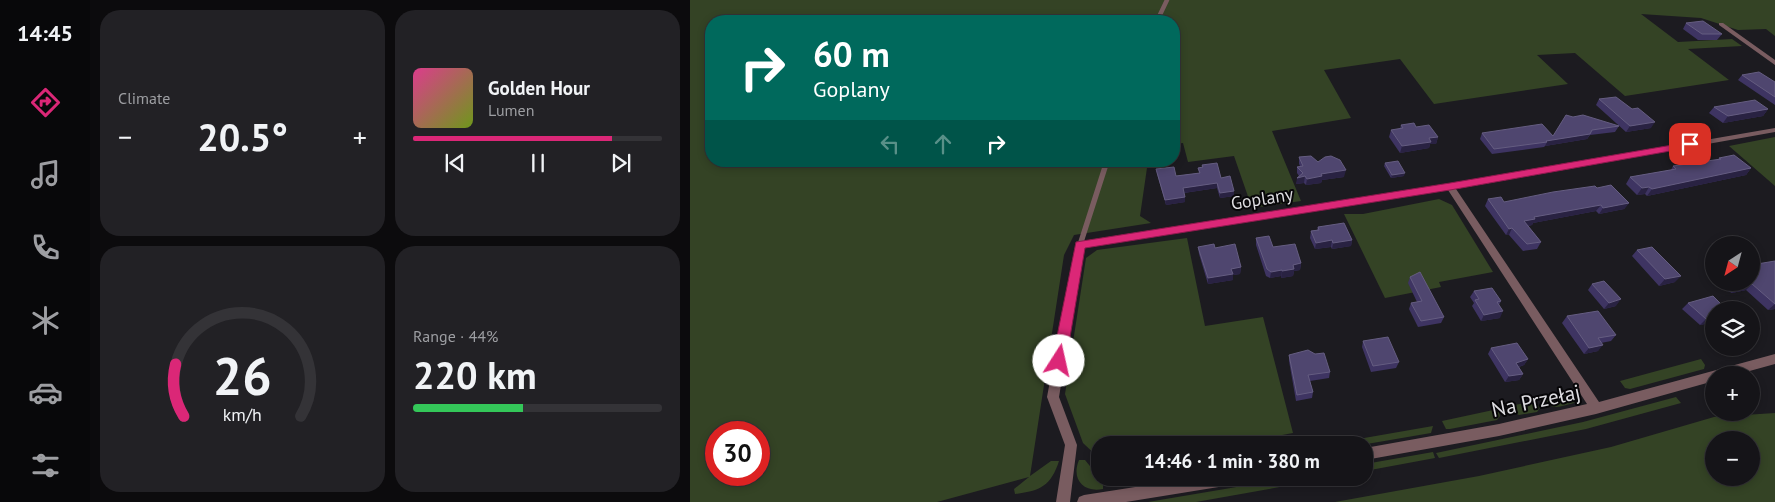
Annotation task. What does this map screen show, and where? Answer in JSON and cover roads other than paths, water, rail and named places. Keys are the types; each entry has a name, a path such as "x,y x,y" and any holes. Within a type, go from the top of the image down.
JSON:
{"street":[{"path":"1721,24 1775,63"},
{"name":"Goplany","path":"1080,245 1450,187 1775,130"},
{"path":"1450,187 1596,408"},
{"path":"1063,502 1071,445 1070,438 1056,412 1053,397 1080,245"},
{"name":"Na Przełaj","path":"1749,366 1775,359"},
{"name":"Na Przełaj","path":"1373,453 1499,430 1596,408 1705,378"},
{"path":"1084,502 1182,486"}],"lane":[{"path":"1160,15 1167,0"},
{"path":"1080,245 1105,167"}]}
